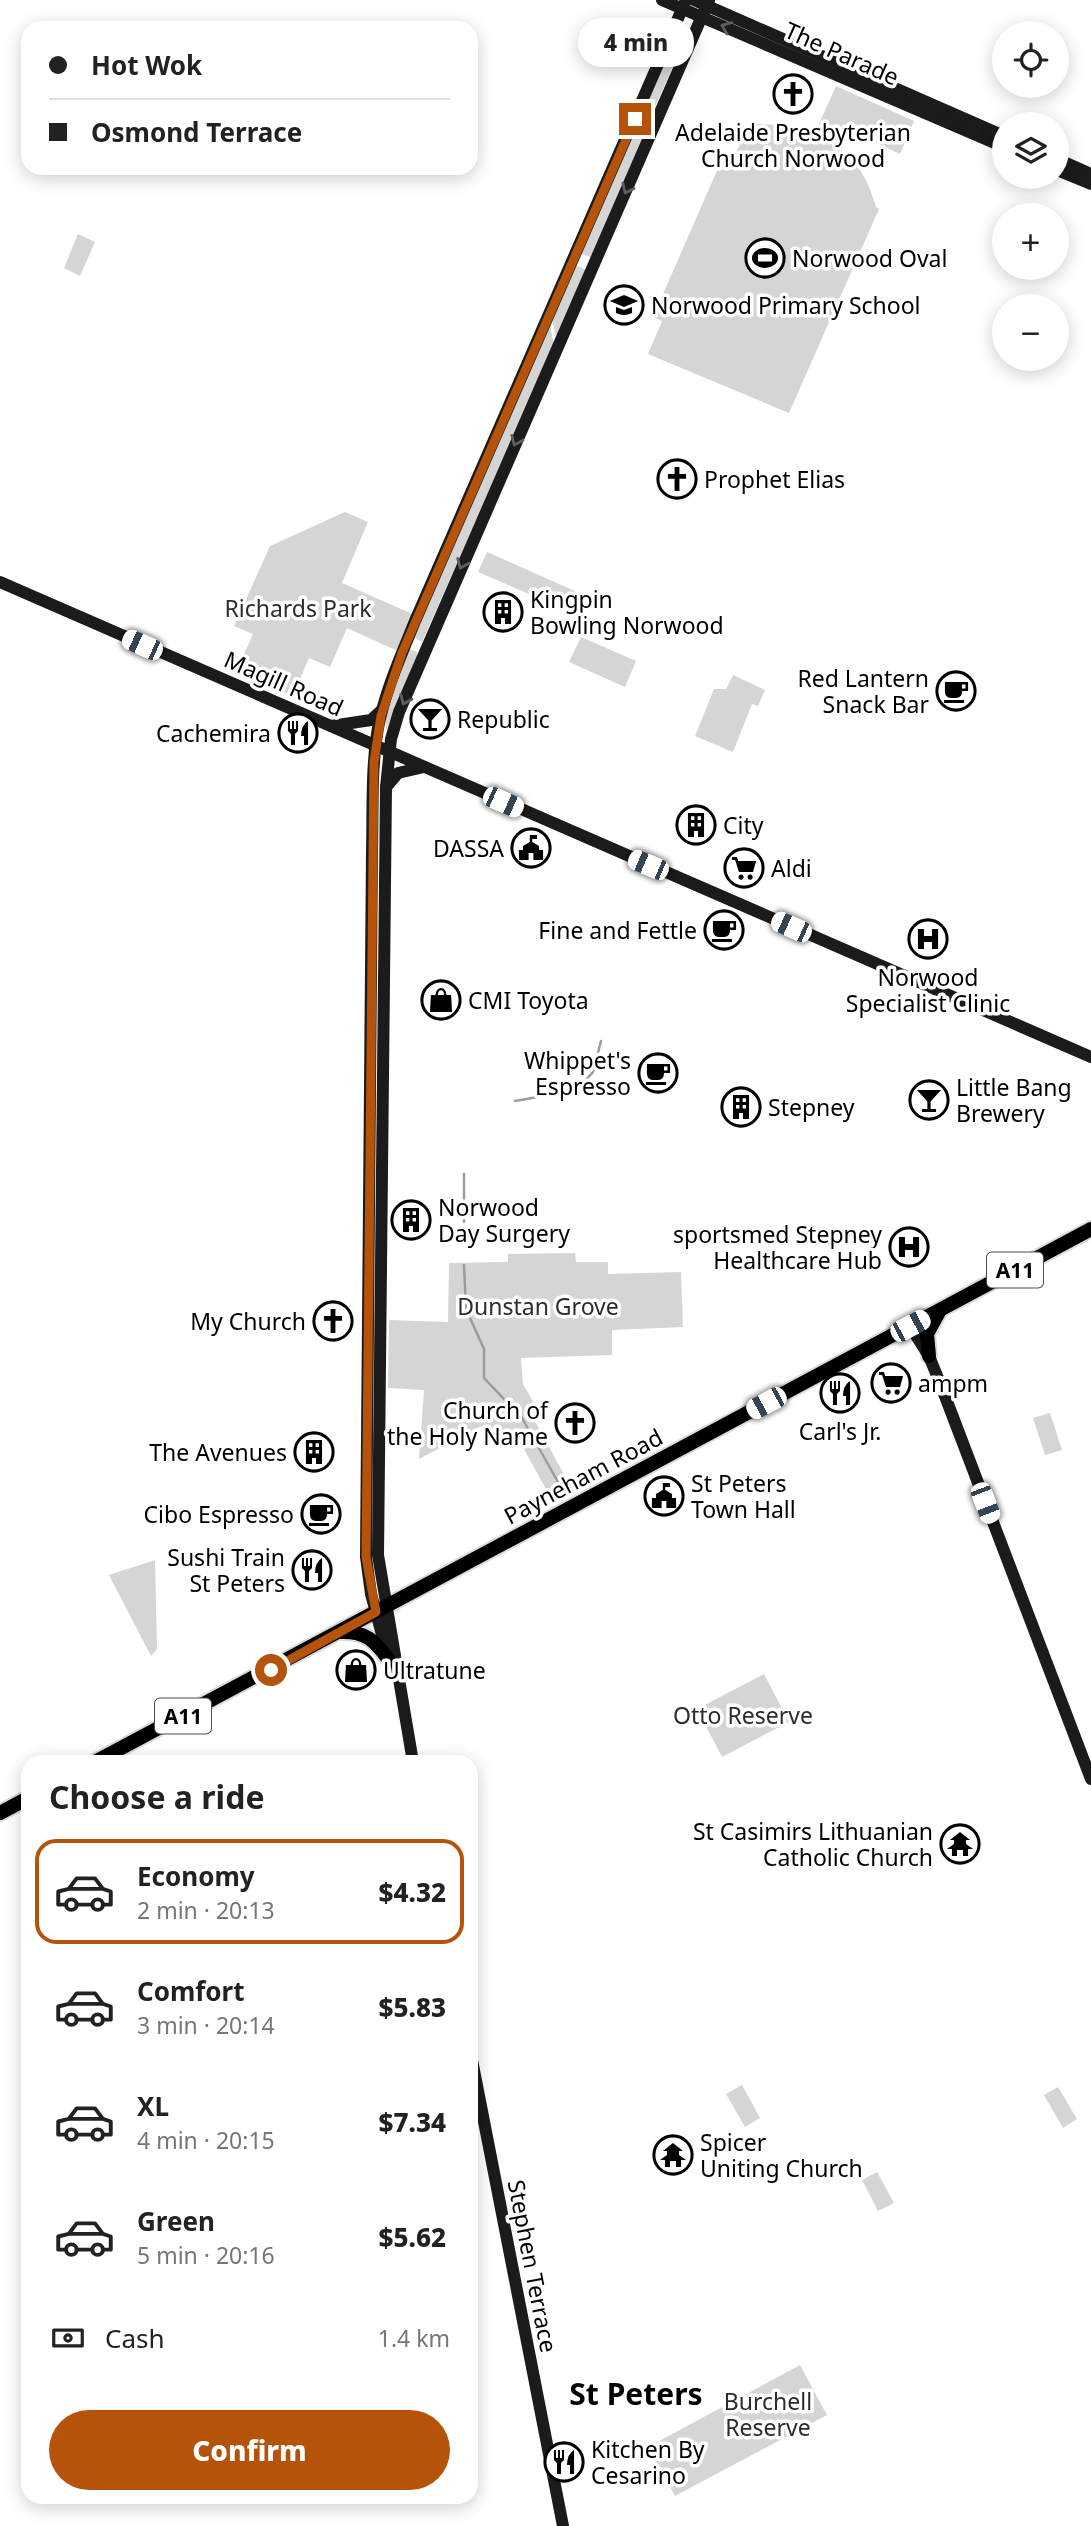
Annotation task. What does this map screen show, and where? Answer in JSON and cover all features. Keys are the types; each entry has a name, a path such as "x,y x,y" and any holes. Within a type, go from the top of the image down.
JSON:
{"main road":[{"name":"The Parade","path":"662,0 706,7"},
{"name":"The Parade","path":"694,0 992,141"},
{"path":"412,1755 382,1609 366,1557 373,1493 377,1044 376,746 383,710 407,641 684,4"},
{"path":"377,1044 386,787 389,752 400,712 706,7"},
{"name":"The Parade","path":"818,60 992,131"},
{"path":"1069,164 1091,174"},
{"path":"1069,175 1091,184"},
{"name":"Magill Road","path":"0,582 1091,1057"},
{"path":"407,641 426,650"},
{"path":"330,726 371,720 383,710"},
{"path":"386,787 398,773 424,767"},
{"name":"Payneham Road","path":"108,1755 1091,1229"},
{"path":"929,1356 927,1334 940,1311"},
{"path":"910,1326 929,1356 1091,1779"},
{"path":"382,1609 389,1660 400,1687"},
{"path":"340,1632 355,1632 369,1637 389,1660"},
{"path":"0,1813 21,1802"},
{"name":"Stephen Terrace","path":"478,2090 562,2526"}],"green space":[{"path":"683,25 690,28 650,118 642,113"},
{"path":"836,86 914,121 900,154 843,128 834,145 850,157 861,172 879,209 789,413 648,354 662,321 653,317 719,166 733,160 749,123 792,126 814,135"},
{"path":"636,127 646,131 592,258 580,253"},
{"path":"78,234 95,242 80,276 64,268"},
{"path":"575,265 586,270 556,337 552,318"},
{"path":"550,325 554,345 422,642 414,637"},
{"name":"Richards Park","path":"345,512 368,522 342,583 417,616 402,653 347,628 330,667 309,658 293,696 236,672 253,634 234,626 270,546"},
{"path":"487,552 579,593 571,612 478,572"},
{"path":"581,637 636,661 625,687 569,662"},
{"path":"409,649 417,652 417,658 386,730 386,711"},
{"path":"733,675 765,690 758,706 752,704 733,752 695,736 714,689 726,689"},
{"name":"Dunstan Grove","path":"575,1253 576,1262 608,1262 608,1274 681,1272 683,1327 612,1330 612,1355 521,1358 523,1384 538,1410 531,1414 573,1491 553,1502 518,1438 490,1441 481,1426 419,1459 424,1390 388,1388 389,1320 448,1322 449,1263 508,1262 508,1254"},
{"path":"1050,1413 1062,1450 1045,1455 1033,1418"},
{"path":"155,1560 157,1649 151,1656 109,1575"},
{"name":"Otto Reserve","path":"764,1674 789,1722 722,1757 697,1709"},
{"path":"742,2085 760,2118 745,2127 726,2094"},
{"path":"1058,2087 1077,2119 1063,2128 1044,2095"},
{"path":"877,2172 894,2203 878,2211 862,2180"},
{"name":"Burchell Reserve","path":"800,2365 827,2415 675,2496 648,2447"}],"waterway":[{"path":"515,1101 577,1090 593,1072 601,1041"},
{"path":"464,1174 464,1222"},
{"path":"464,1265 466,1309 484,1349 484,1378 522,1418 558,1482"}],"place":[{"name":"Adelaide Presbyterian Church Norwood","path":"793,94"},
{"name":"Norwood Oval","path":"765,258"},
{"name":"Norwood Primary School","path":"624,305"},
{"name":"Prophet Elias","path":"677,479"},
{"name":"Kingpin Bowling Norwood","path":"503,612"},
{"name":"Red Lantern Snack Bar","path":"956,691"},
{"name":"Republic","path":"430,719"},
{"name":"Cachemira","path":"298,733"},
{"name":"City","path":"696,825"},
{"name":"DASSA","path":"531,848"},
{"name":"Aldi","path":"744,868"},
{"name":"Fine and Fettle","path":"724,930"},
{"name":"Norwood Specialist Clinic","path":"928,939"},
{"name":"CMI Toyota","path":"441,1000"},
{"name":"Whippet's Espresso","path":"658,1073"},
{"name":"Little Bang Brewery","path":"929,1100"},
{"name":"Stepney","path":"741,1107"},
{"name":"Norwood Day Surgery","path":"411,1220"},
{"name":"sportsmed Stepney Healthcare Hub","path":"909,1247"},
{"name":"My Church","path":"333,1321"},
{"name":"ampm","path":"891,1383"},
{"name":"Carl's Jr.","path":"840,1393"},
{"name":"Church of the Holy Name","path":"575,1423"},
{"name":"The Avenues","path":"314,1452"},
{"name":"St Peters Town Hall","path":"664,1496"},
{"name":"Cibo Espresso","path":"321,1514"},
{"name":"Sushi Train St Peters","path":"312,1570"},
{"name":"Ultratune","path":"356,1670"},
{"name":"St Casimirs Lithuanian Catholic Church","path":"960,1844"},
{"name":"Spicer Uniting Church","path":"673,2155"},
{"name":"Kitchen By Cesarino","path":"564,2462"}],"district":[{"name":"St Peters","path":"636,2393"}],"route":[{"path":"271,1670 376,1612 366,1557 374,762 381,716 392,677 415,621 635,119"}]}
